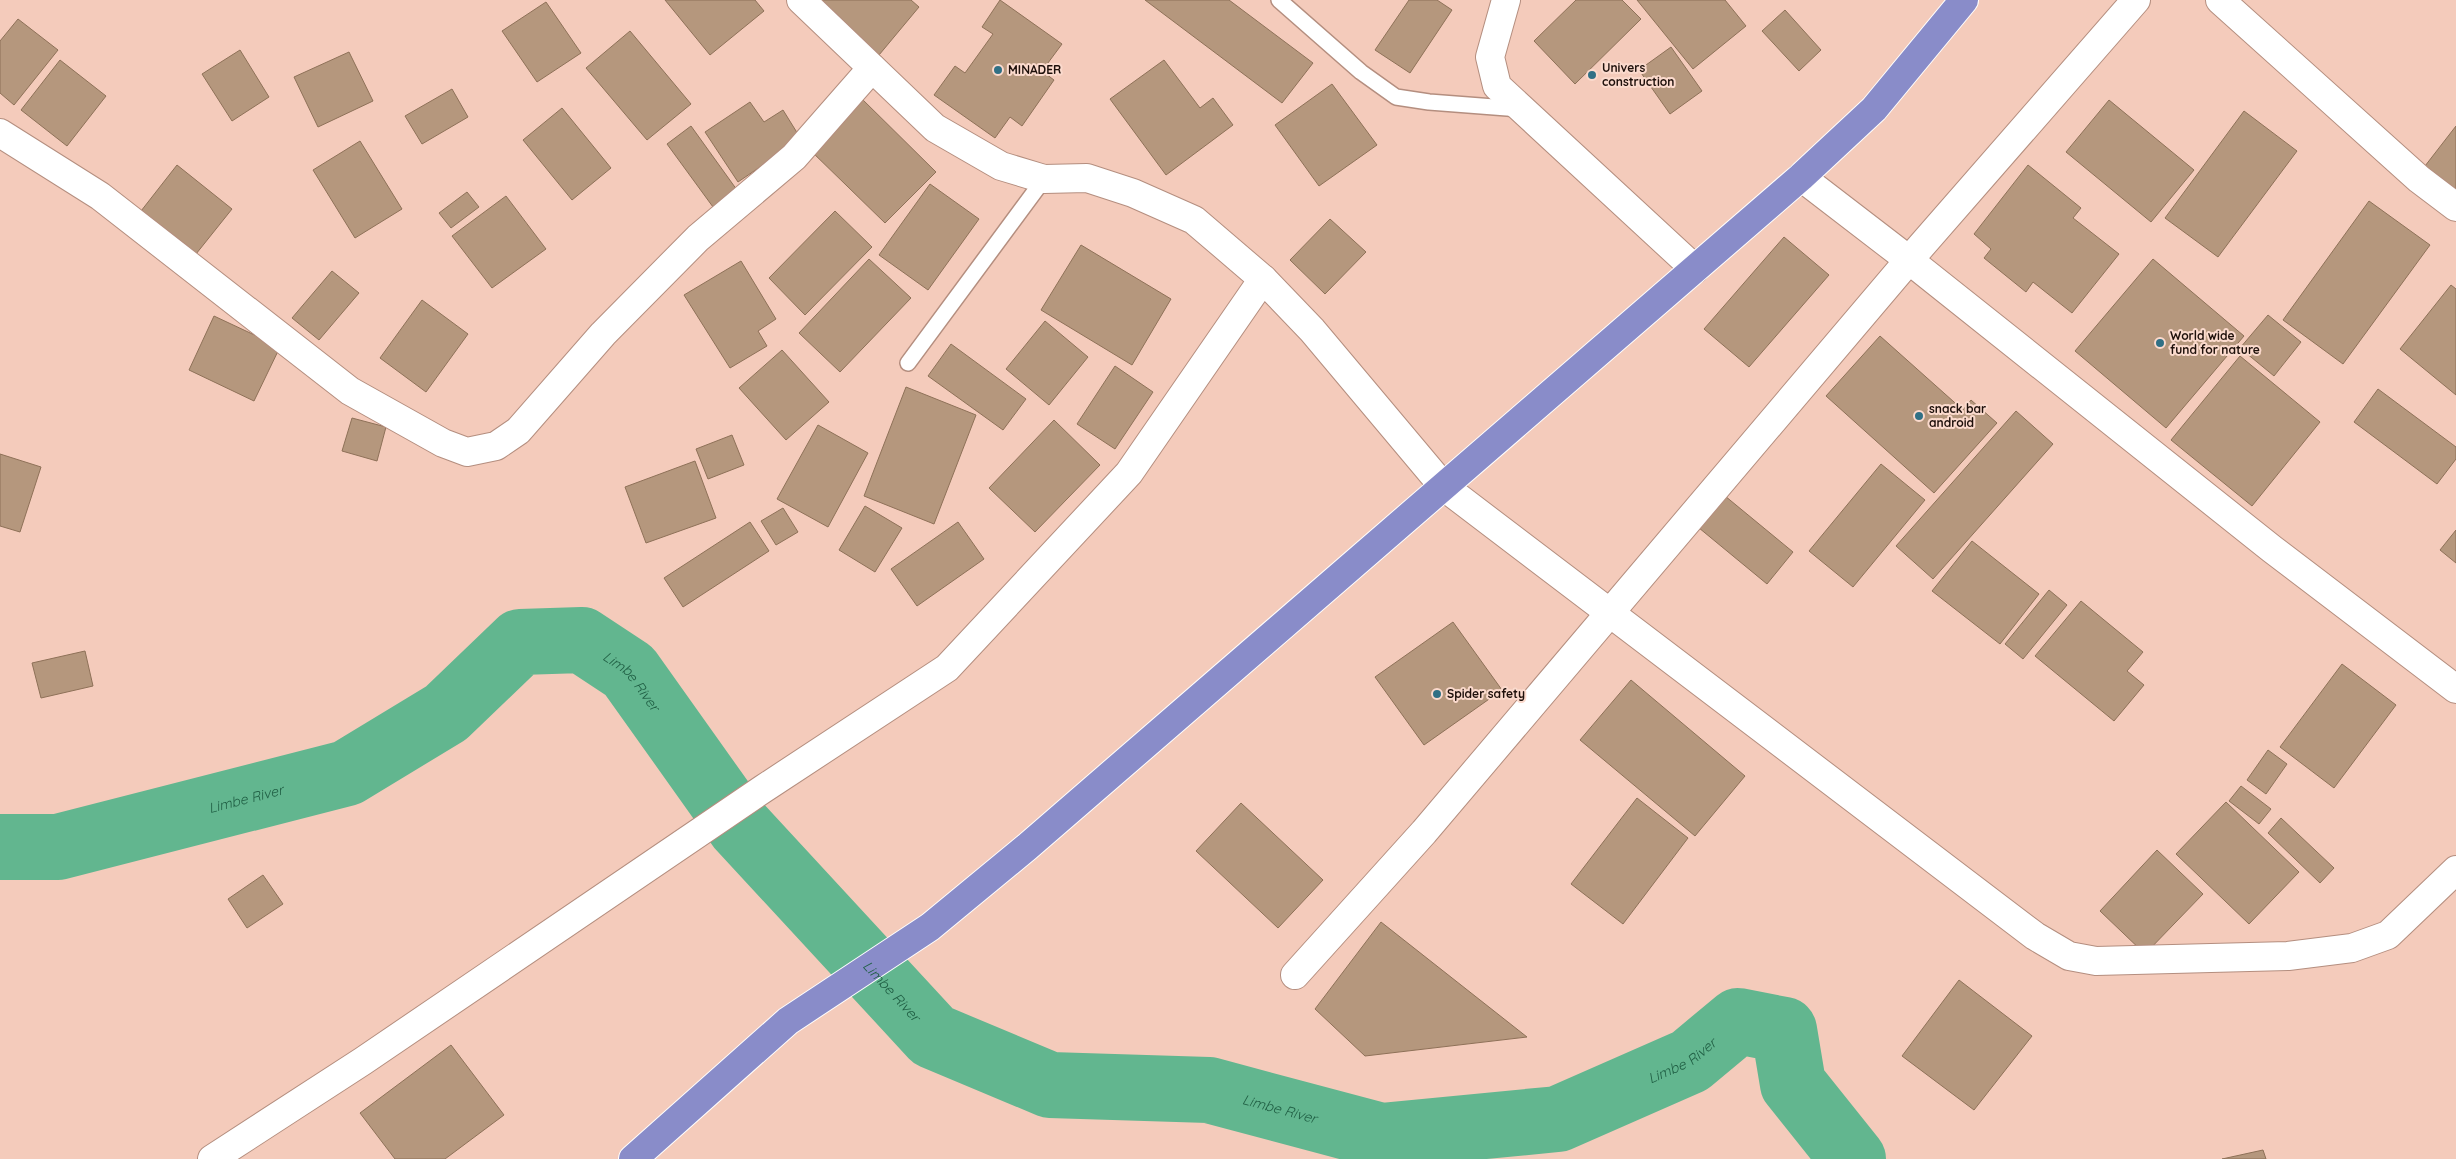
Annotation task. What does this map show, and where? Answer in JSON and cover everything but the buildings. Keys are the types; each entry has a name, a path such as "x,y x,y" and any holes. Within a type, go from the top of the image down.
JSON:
{"highway":[{"path":"633,1159 788,1021 930,927 1034,841 1801,177 1874,109 1964,0"}],"street":[{"path":"801,0 935,128 1001,166 1044,179 1087,178 1133,193 1194,220 1263,279 1312,330 1444,486 1612,612 2035,936 2069,956 2096,961 2288,956 2352,948 2388,935 2456,870"},
{"path":"1506,0 1490,57 1497,86 1695,269"},
{"path":"1295,975 1424,832 1909,260 2136,0"},
{"path":"2220,0 2419,179 2456,207"},
{"path":"0,133 100,196 350,391 443,443 467,452 496,446 518,431 603,334 698,238 794,157 872,68"},
{"path":"1801,177 1909,260 2272,550 2456,689"},
{"path":"212,1159 362,1061 763,789 947,668 1129,473 1263,279"}],"lane":[{"path":"1279,0 1361,72 1396,97 1429,102 1521,109"},
{"path":"908,363 1044,179"}],"waterway":[{"name":"Limbe River","path":"0,847 58,847 347,773 446,713 520,642 582,640 629,671 740,827 933,1036 1050,1085 1209,1090 1381,1136 1558,1119 1690,1061 1738,1021 1784,1030 1793,1084 1853,1159"}],"place":[{"name":"MINADER","path":"998,70"},
{"name":"Univers construction","path":"1592,75"},
{"name":"World wide fund for nature","path":"2160,343"},
{"name":"snack bar android","path":"1919,416"},
{"name":"Spider safety","path":"1437,694"}]}
